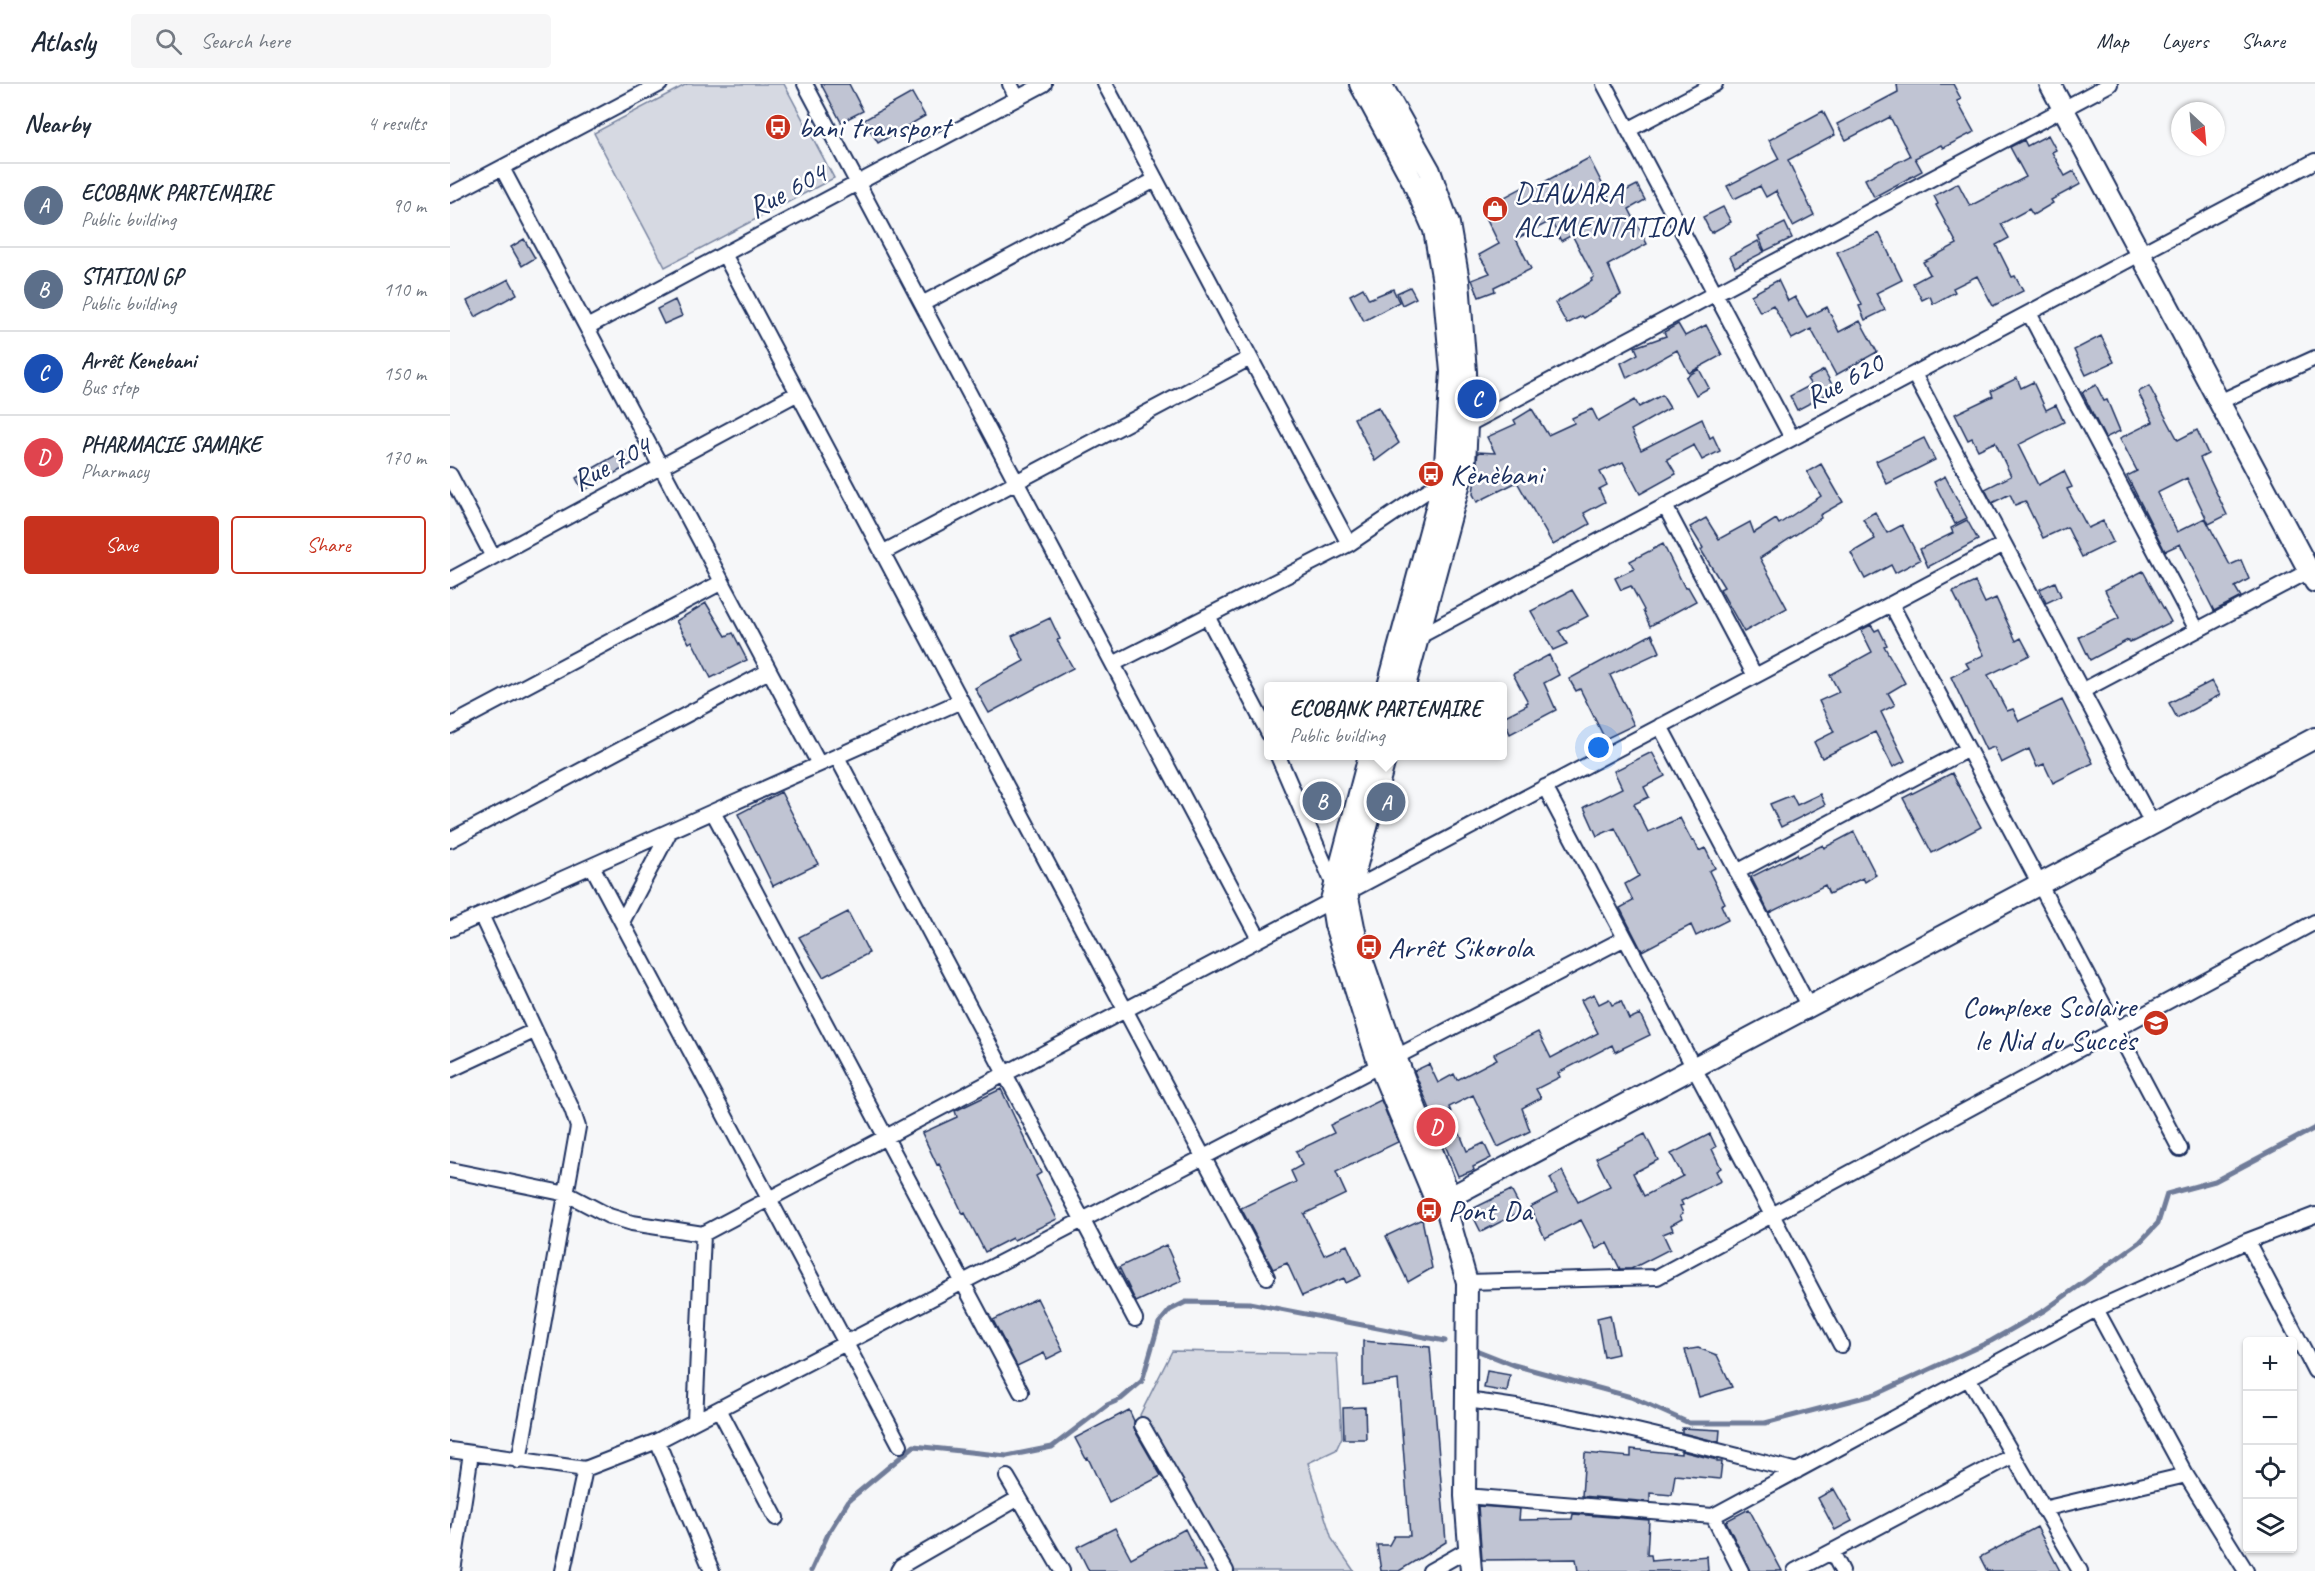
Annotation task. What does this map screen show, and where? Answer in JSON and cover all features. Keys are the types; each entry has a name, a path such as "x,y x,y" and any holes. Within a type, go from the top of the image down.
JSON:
{"main road":[{"path":"1360,84 1413,182 1434,230 1443,282 1451,372 1444,479 1389,682"},
{"path":"1381,84 1430,171 1449,224 1459,281 1464,330 1467,425 1465,464 1406,682"},
{"path":"2050,84 2312,576"},
{"path":"1444,1201 2315,738"},
{"path":"1368,760 1338,870 1338,893 1358,947 1388,1061 1444,1201 1467,1282 1465,1496 1471,1571"},
{"path":"1338,893 1385,760"}],"street":[{"path":"450,195 660,84"},
{"path":"805,84 1259,939"},
{"path":"1010,84 1017,98"},
{"name":"Rue 604","path":"587,327 1044,84"},
{"path":"1105,84 1349,544"},
{"path":"1604,84 1792,438"},
{"path":"1628,130 1715,84"},
{"path":"1467,425 2110,84"},
{"name":"Rue 620","path":"1398,647 2315,161"},
{"path":"502,168 819,764"},
{"path":"922,304 1155,180"},
{"path":"724,254 1267,1277"},
{"path":"2029,313 2197,630"},
{"path":"882,553 1250,358"},
{"path":"2218,402 2315,358"},
{"path":"1914,374 2153,825"},
{"name":"Rue 704","path":"450,580 798,393"},
{"path":"1113,664 1349,544 1465,464"},
{"path":"450,475 493,556"},
{"path":"1665,506 1755,676"},
{"path":"450,1170 567,1194 609,1216 632,1223 703,1234 1259,939 1338,893 1545,787 2004,544"},
{"path":"2082,691 2197,630 2312,576"},
{"path":"450,726 722,582"},
{"path":"1891,604 2180,1149"},
{"path":"1207,616 1264,724"},
{"path":"450,840 769,670"},
{"path":"450,929 961,701"},
{"path":"1660,726 1809,1007"},
{"path":"1737,872 1968,749"},
{"path":"837,757 1135,1319"},
{"path":"1280,760 1338,893"},
{"path":"1545,787 1841,1345"},
{"path":"713,812 1021,1392"},
{"path":"622,922 670,831"},
{"path":"592,866 900,1446"},
{"path":"481,915 572,1109 578,1127 519,1461"},
{"path":"1467,1282 1657,1277 2315,922"},
{"path":"450,1450 585,1469 657,1441 1625,938"},
{"path":"450,1070 534,1031"},
{"path":"1465,1496 1713,1516 2096,1309 2247,1241 2315,1215"},
{"path":"695,1421 703,1234"},
{"path":"2247,1241 2315,1371"},
{"path":"2096,1309 2186,1475 2246,1571"},
{"path":"1968,1378 2080,1571"},
{"path":"1465,1400 1520,1406 1619,1427 1797,1470"},
{"path":"719,1409 776,1518"},
{"path":"1142,1425 1226,1571"},
{"path":"657,1441 712,1571"},
{"path":"453,1571 455,1522 471,1453"},
{"path":"1795,1571 2012,1456"},
{"path":"563,1571 585,1469"},
{"path":"2043,1509 2186,1475"},
{"path":"1007,1477 1062,1571"},
{"path":"898,1571 901,1566 1019,1498"},
{"path":"1713,1516 1741,1571"},
{"path":"1430,1571 1469,1549"},
{"path":"1832,1552 1842,1571"}],"shaded area":[{"path":"687,84 784,84 834,178 665,267 594,133"},
{"path":"1172,1351 1337,1354 1342,1437 1336,1450 1308,1463 1332,1539 1354,1571 1232,1571 1140,1415"}],"building":[{"path":"821,84 849,84 863,111 841,122"},
{"path":"1897,84 1953,84 1961,99 1957,101 1974,132 1943,148 1941,145 1915,158 1922,171 1874,197 1865,179 1910,156 1890,117 1846,140 1837,124 1898,92"},
{"path":"912,93 925,116 878,143 864,120"},
{"path":"1823,111 1835,135 1788,160 1814,215 1793,226 1776,191 1766,197 1760,186 1734,199 1727,186 1779,159 1769,140"},
{"path":"2048,135 2056,150 2052,152 2065,176 2074,171 2081,184 2051,200 2053,203 2033,215 2029,209 2001,224 2009,238 1996,245 2012,277 2015,276 2023,291 1993,306 1977,276 1953,288 1955,292 1933,304 1930,296 1922,300 1913,283 1930,274 1923,262 1957,244 1936,205 1938,204 1934,196 1958,183 1970,206 2026,177 2010,147 2024,140 2027,146"},
{"path":"1589,158 1610,199 1637,185 1645,200 1629,209 1647,244 1608,265 1621,295 1584,318 1582,316 1567,324 1555,303 1592,281 1594,277 1572,235 1561,241 1551,221 1516,239 1531,269 1494,287 1495,291 1479,297 1472,280 1490,273 1479,255 1499,244 1482,209 1533,182 1535,187"},
{"path":"1723,207 1731,222 1711,233 1703,217"},
{"path":"1785,223 1792,238 1765,251 1758,236"},
{"path":"1879,233 1902,280 1876,293 1885,310 1865,320 1859,306 1862,305 1837,252"},
{"path":"524,239 535,258 522,266 511,247"},
{"path":"1758,241 1764,252 1735,267 1730,256"},
{"path":"509,279 517,294 475,317 467,301"},
{"path":"1778,280 1788,301 1795,297 1807,317 1827,307 1839,332 1860,321 1877,352 1836,375 1811,329 1792,339 1773,305 1760,312 1751,295"},
{"path":"1410,287 1416,298 1402,305 1397,293"},
{"path":"1363,288 1369,299 1393,289 1399,302 1364,321 1350,295"},
{"path":"675,300 682,316 664,324 657,309"},
{"path":"1678,324 1685,336 1706,325 1722,355 1689,373 1677,350 1627,378 1621,363 1638,354 1635,347 1666,336 1664,332"},
{"path":"2101,336 2114,362 2086,375 2074,350"},
{"path":"1699,369 1709,388 1696,395 1686,377"},
{"path":"1824,370 1835,390 1797,410 1790,396 1811,385 1807,379"},
{"path":"2017,378 2021,388 2033,382 2046,410 2056,405 2064,422 2018,445 2038,485 2064,471 2072,487 2067,489 2088,528 2103,521 2113,542 2082,557 2067,527 2043,538 2025,501 2015,505 2010,494 1992,503 1985,489 2011,476 1995,442 1978,450 1972,438 1968,440 1955,414 1993,396 1991,391"},
{"path":"2096,385 2104,401 2107,400 2120,431 2105,438 2082,392"},
{"path":"2149,386 2178,440 2197,430 2208,454 2200,458 2227,515 2209,524 2187,478 2157,493 2177,532 2205,518 2230,565 2241,560 2249,579 2235,587 2241,597 2214,611 2180,544 2165,551 2127,476 2137,471 2120,438 2153,422 2138,392"},
{"path":"1662,395 1670,408 1631,430 1641,450 1702,419 1710,438 1713,436 1720,451 1702,460 1694,445 1667,459 1676,474 1640,494 1623,462 1600,472 1607,485 1599,489 1605,502 1584,513 1590,524 1553,545 1517,482 1477,502 1473,494 1478,452 1495,453 1487,437 1516,424 1514,420 1532,409 1548,435 1574,423 1572,418 1592,409 1598,421 1635,400 1639,407"},
{"path":"1378,407 1399,443 1375,461 1354,418"},
{"path":"1924,438 1935,460 1887,484 1876,461"},
{"path":"625,450 633,463 583,491 576,478"},
{"path":"1821,464 1843,502 1820,515 1821,518 1760,558 1787,608 1744,632 1720,589 1724,587 1690,527 1706,518 1719,539 1750,522 1754,533 1776,519 1779,524 1821,496 1807,472"},
{"path":"1945,476 1967,518 1955,524 1934,482"},
{"path":"1875,512 1887,533 1902,525 1920,560 1895,573 1891,565 1865,579 1851,553 1875,539 1863,519"},
{"path":"1967,520 1978,540 1928,567 1920,549 1953,533 1951,528"},
{"path":"1663,544 1685,588 1688,587 1696,601 1650,626 1631,586 1621,590 1615,578 1634,569 1630,561"},
{"path":"2143,571 2171,622 2130,642 2128,640 2090,660 2079,637 2119,618 2105,590"},
{"path":"1975,582 1985,603 1996,598 2016,641 2021,638 2030,655 1988,675 2007,711 2013,709 2019,721 2062,700 2093,763 2053,783 2044,764 2037,767 2029,749 2001,763 1994,747 1986,750 1951,677 1969,668 1966,663 1984,655 1953,592"},
{"path":"2055,582 2061,596 2046,603 2040,589"},
{"path":"1572,590 1588,616 1559,631 1567,644 1553,650 1531,611"},
{"path":"706,603 726,636 733,633 747,660 711,678 692,641 689,643 676,621"},
{"path":"1050,618 1060,639 1057,640 1073,668 989,713 975,688 1024,661 1012,636"},
{"path":"1871,625 1875,631 1879,629 1887,645 1884,646 1905,683 1888,693 1895,705 1881,712 1905,761 1893,767 1875,732 1822,758 1814,742 1834,732 1819,701 1839,692 1830,675 1872,652 1861,630"},
{"path":"1652,634 1660,652 1610,675 1634,725 1605,739 1580,689 1576,691 1569,679"},
{"path":"1549,655 1559,675 1544,683 1556,710 1510,734 1507,727 1507,715 1527,705 1528,702 1513,674"},
{"path":"2212,681 2220,695 2177,718 2169,703"},
{"path":"1652,752 1665,776 1644,787 1649,797 1634,804 1648,832 1680,818 1699,851 1705,848 1715,868 1709,871 1725,903 1721,905 1728,920 1696,936 1691,925 1642,951 1620,908 1633,901 1625,884 1639,876 1615,828 1597,836 1584,807 1622,788 1614,771"},
{"path":"1952,773 1981,827 1932,853 1903,798"},
{"path":"781,792 818,864 773,886 738,814"},
{"path":"1820,794 1825,805 1781,827 1770,804 1792,795 1797,805"},
{"path":"1854,832 1876,875 1865,882 1863,878 1829,894 1825,885 1769,913 1751,877 1797,854 1798,857 1823,845 1824,848"},
{"path":"848,912 869,953 823,977 799,937"},
{"path":"1594,994 1599,1004 1609,999 1612,1005 1621,1001 1629,1019 1640,1014 1650,1035 1615,1052 1612,1045 1558,1073 1560,1077 1536,1089 1541,1098 1522,1108 1530,1131 1498,1147 1473,1095 1449,1107 1467,1151 1484,1143 1491,1158 1473,1167 1474,1170 1458,1176 1414,1071 1429,1064 1438,1083 1454,1074 1457,1080 1497,1059 1494,1054 1538,1032 1551,1058 1598,1033 1581,1000"},
{"path":"1001,1089 1041,1173 1036,1176 1057,1219 985,1252 922,1133 957,1117 955,1111"},
{"path":"1381,1100 1398,1142 1336,1172 1346,1194 1304,1214 1324,1255 1347,1245 1361,1276 1346,1283 1344,1278 1302,1296 1287,1263 1273,1269 1241,1208 1296,1182 1291,1171 1302,1165 1296,1151 1334,1133 1330,1125"},
{"path":"1645,1134 1658,1160 1633,1173 1644,1196 1683,1176 1671,1154 1710,1134 1716,1147 1712,1149 1721,1168 1716,1171 1721,1181 1681,1201 1682,1219 1671,1225 1673,1230 1663,1234 1670,1249 1631,1269 1620,1269 1607,1243 1596,1249 1581,1220 1545,1238 1530,1207 1557,1193 1550,1178 1562,1171 1578,1202 1610,1186 1596,1158"},
{"path":"1511,1190 1522,1211 1481,1232 1470,1210"},
{"path":"1422,1219 1432,1268 1408,1282 1386,1236"},
{"path":"1166,1245 1182,1281 1136,1302 1119,1267"},
{"path":"1037,1298 1063,1351 1047,1359 1044,1353 1017,1366 993,1320"},
{"path":"1610,1315 1618,1354 1604,1357 1597,1318"},
{"path":"1363,1341 1430,1347 1446,1542 1399,1571 1381,1571 1377,1545 1389,1545 1394,1536 1410,1536 1398,1380 1363,1385"},
{"path":"1698,1348 1717,1355 1732,1387 1699,1397 1685,1350"},
{"path":"1487,1371 1510,1375 1507,1392 1484,1388"},
{"path":"1365,1407 1366,1439 1344,1439 1343,1408"},
{"path":"1129,1410 1134,1421 1134,1429 1161,1476 1109,1503 1088,1458 1086,1459 1075,1438"},
{"path":"1682,1428 1720,1430 1719,1442 1682,1433"},
{"path":"1631,1449 1681,1454 1681,1451 1717,1460 1717,1462 1722,1462 1720,1479 1675,1475 1672,1495 1650,1493 1650,1502 1582,1496 1585,1453 1631,1457"},
{"path":"1834,1489 1852,1521 1835,1530 1818,1498"},
{"path":"1478,1506 1520,1509 1519,1520 1572,1519 1573,1514 1649,1520 1647,1555 1651,1555 1652,1561 1707,1556 1708,1571 1578,1571 1576,1559 1482,1560"},
{"path":"1749,1509 1782,1571 1750,1571 1726,1521"},
{"path":"2037,1527 2060,1571 1987,1571 1980,1557"},
{"path":"1115,1528 1131,1558 1185,1529 1206,1571 1089,1571 1077,1547"}],"waterway":[{"path":"1476,1350 1514,1365 1631,1397 1689,1423 1765,1423 1876,1394 1991,1341 2045,1310 2140,1242 2158,1223 2167,1194 2215,1181 2315,1128"},
{"path":"811,1571 829,1532 849,1500 914,1446 1007,1456 1052,1447 1107,1405 1121,1399 1142,1381 1159,1323 1170,1310 1186,1302 1249,1303 1445,1341"}],"place":[{"name":"bani transport","path":"778,127"},
{"name":"DIAWARA ALIMENTATION","path":"1495,209"},
{"name":"Arrêt Kenebani","path":"1477,399"},
{"name":"Kènèbani","path":"1431,474"},
{"name":"STATION GP","path":"1322,801"},
{"name":"ECOBANK PARTENAIRE","path":"1386,802"},
{"name":"Arrêt Sikorola","path":"1369,947"},
{"name":"Complexe Scolaire le Nid du Succès","path":"2156,1023"},
{"name":"PHARMACIE SAMAKE","path":"1436,1127"},
{"name":"Pont Da","path":"1429,1210"}]}
